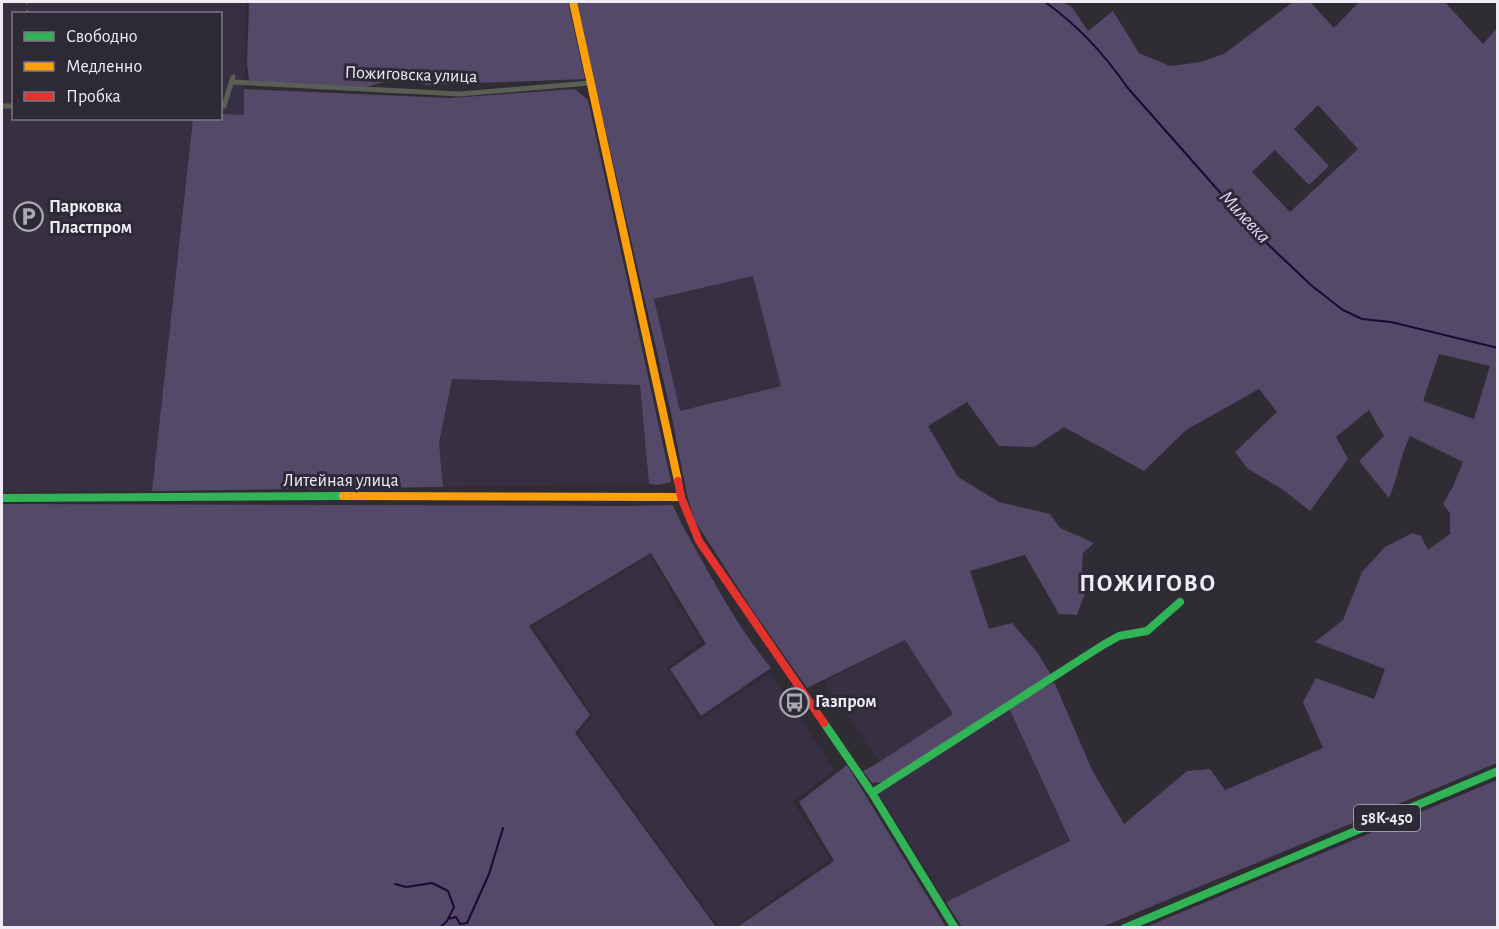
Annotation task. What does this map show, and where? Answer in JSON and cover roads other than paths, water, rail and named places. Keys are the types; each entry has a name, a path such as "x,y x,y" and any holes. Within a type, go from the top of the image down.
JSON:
{"main road":[{"path":"573,2 681,497 699,541 872,793 955,927"},
{"name":"Литейная улица","path":"2,498 681,497"},
{"path":"872,793 1103,645 1119,636 1147,631 1180,602"},
{"name":"58К-450","path":"1125,927 1497,771"}],"street":[{"name":"Пожиговска улица","path":"222,106 224,106 232,80 460,94 590,83"}],"waterway":[{"name":"Милевка","path":"1045,2 1068,20 1100,52 1127,87 1255,232 1312,286 1343,310 1362,319 1391,322 1498,348"},
{"path":"448,919 456,917 460,924 467,923 489,874 503,828"},
{"path":"395,884 406,887 432,883 448,891 454,907 447,921 439,928"}],"railway":[{"path":"27,2 27,12"}],"place":[{"name":"Парковка Пластпром","path":"28,217"},
{"name":"Газпром","path":"794,702"}],"district":[{"name":"ПОЖИГОВО","path":"1148,584"}]}
